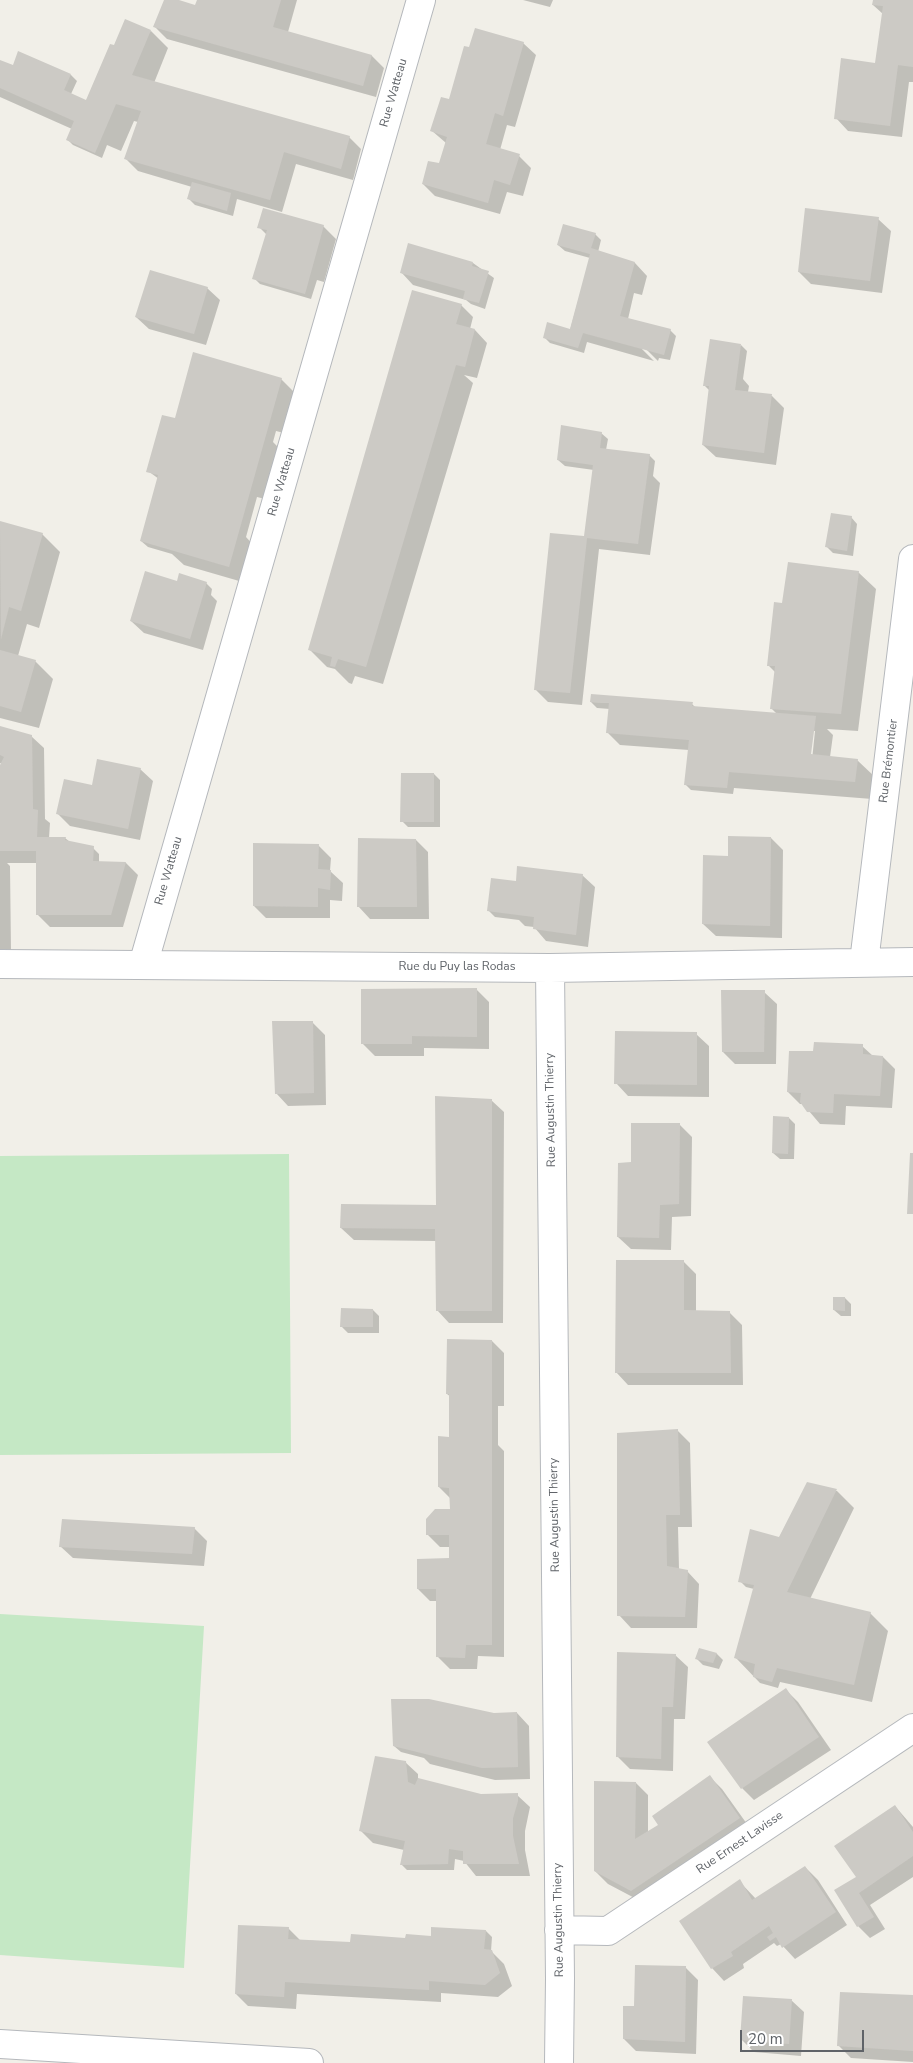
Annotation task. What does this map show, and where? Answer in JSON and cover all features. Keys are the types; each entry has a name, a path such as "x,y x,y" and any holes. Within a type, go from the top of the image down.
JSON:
{"street":[{"name":"Rue Watteau","path":"143,965 421,0"},
{"name":"Rue Brémontier","path":"864,962 913,559"},
{"name":"Rue du Puy las Rodas","path":"0,964 550,968 913,962"},
{"name":"Rue Augustin Thierry","path":"550,968 560,1978 559,2063"},
{"name":"Rue Ernest Lavisse","path":"559,1930 608,1931 913,1728"},
{"path":"0,2044 309,2063"}],"green space":[{"path":"289,1154 291,1453 0,1455 0,1156"},
{"path":"0,1614 204,1626 184,1968 0,1955"}],"building":[{"path":"164,0 179,0 195,5 197,0 281,0 273,27 372,55 363,86 153,27"},
{"path":"873,0 913,0 913,67 898,65 890,126 834,119 841,58 875,63 883,6 872,5"},
{"path":"125,19 151,30 132,75 350,136 341,169 284,152 270,200 124,159 141,111 116,104 95,153 66,140 74,121 0,88 0,60 13,65 18,51 71,74 64,90 86,100 110,44 114,45"},
{"path":"475,28 524,42 503,116 495,113 486,144 520,154 510,185 494,180 488,203 422,184 428,161 439,163 447,137 430,131 441,97 449,99 464,46 469,47"},
{"path":"192,182 231,193 227,211 187,199"},
{"path":"263,208 324,225 305,294 252,279 267,230 257,228"},
{"path":"805,208 879,217 870,281 798,272"},
{"path":"563,224 596,233 591,248 635,262 620,316 671,329 664,355 583,333 578,348 543,338 547,322 570,329 590,254 557,245"},
{"path":"408,243 473,262 472,266 489,271 479,303 463,299 465,291 400,273"},
{"path":"150,270 208,287 194,334 135,317"},
{"path":"412,290 462,304 456,324 475,329 465,367 456,365 366,667 338,659 335,667 330,666 332,657 308,650"},
{"path":"710,339 741,344 735,390 772,394 764,453 702,445 709,386 703,386"},
{"path":"193,352 282,378 229,567 140,541 158,475 146,472 162,415 175,418"},
{"path":"561,425 602,432 600,448 650,454 638,544 587,538 570,693 534,690 550,533 584,536 593,465 557,460"},
{"path":"831,513 852,516 847,551 825,547"},
{"path":"0,521 43,533 21,611 9,607 1,639"},
{"path":"788,562 859,571 841,714 770,709 775,666 767,666 774,602 782,603"},
{"path":"145,571 177,581 179,573 207,582 190,639 130,621"},
{"path":"0,650 36,660 21,712 0,706"},
{"path":"591,694 693,702 692,706 816,716 811,754 858,759 855,782 729,772 727,788 684,785 689,740 606,733 609,703 590,702"},
{"path":"0,726 32,735 33,809 38,810 37,837 66,837 65,840 94,846 93,861 126,862 111,915 36,915 36,851 0,851 0,765 4,757 0,755"},
{"path":"97,759 141,768 128,829 56,814 64,779 92,785"},
{"path":"401,773 434,773 434,822 400,822"},
{"path":"728,836 771,837 770,926 702,924 703,855 728,856"},
{"path":"358,838 416,839 417,907 357,907"},
{"path":"253,843 319,844 318,869 331,870 330,890 318,888 318,907 253,906"},
{"path":"517,866 583,874 576,935 533,929 534,917 487,911 491,878 516,881"},
{"path":"477,988 477,1037 412,1036 412,1044 361,1044 361,989"},
{"path":"721,990 765,990 764,1052 722,1052"},
{"path":"272,1021 313,1021 314,1093 275,1094"},
{"path":"615,1031 697,1032 697,1085 614,1084"},
{"path":"814,1042 863,1044 863,1054 883,1056 880,1096 834,1094 833,1113 807,1112 800,1102 801,1093 787,1092 789,1051 813,1051"},
{"path":"435,1096 492,1099 492,1311 436,1311 435,1229 340,1228 341,1204 436,1205"},
{"path":"773,1116 789,1117 788,1154 772,1153"},
{"path":"631,1123 680,1123 679,1204 660,1205 659,1238 617,1237 618,1163 631,1162"},
{"path":"910,1153 913,1153 913,1214 907,1214"},
{"path":"616,1260 684,1260 684,1310 730,1311 731,1373 615,1373"},
{"path":"833,1297 845,1297 845,1311 833,1310"},
{"path":"341,1308 373,1309 373,1327 340,1327"},
{"path":"447,1339 492,1340 492,1645 466,1645 465,1658 436,1657 436,1589 417,1589 417,1559 449,1558 449,1535 426,1535 426,1519 435,1509 450,1509 449,1488 438,1487 438,1436 449,1437 449,1394 446,1394"},
{"path":"678,1429 680,1515 666,1515 667,1566 688,1570 685,1617 617,1616 617,1433"},
{"path":"807,1482 837,1489 787,1592 871,1612 854,1685 777,1668 772,1682 753,1677 755,1664 734,1658 754,1585 738,1582 750,1529 779,1537"},
{"path":"62,1519 195,1527 192,1554 59,1547"},
{"path":"699,1648 717,1653 713,1663 695,1659"},
{"path":"617,1652 676,1654 673,1707 662,1707 661,1759 616,1757"},
{"path":"786,1688 819,1737 741,1789 707,1742"},
{"path":"391,1699 429,1699 494,1713 517,1712 518,1767 482,1768 393,1746"},
{"path":"375,1756 406,1761 408,1782 415,1785 418,1778 481,1794 518,1793 518,1801 513,1818 513,1836 519,1864 463,1864 463,1851 449,1849 448,1864 400,1865 405,1841 359,1831"},
{"path":"710,1775 740,1818 631,1891 594,1871 594,1781 636,1782 635,1839 658,1825 652,1816"},
{"path":"895,1805 913,1832 913,1856 859,1893 874,1917 857,1927 834,1890 856,1877 834,1846"},
{"path":"805,1866 836,1912 782,1948 776,1937 770,1941 767,1937 773,1933 769,1926 731,1952 733,1956 711,1969 679,1921 740,1879 752,1900"},
{"path":"238,1925 289,1927 288,1939 350,1942 351,1934 405,1938 406,1934 431,1936 431,1927 486,1930 484,1949 492,1950 500,1973 485,1985 429,1981 429,1990 285,1982 284,1997 235,1994"},
{"path":"635,1965 686,1966 685,2042 623,2039 623,2006 634,2006"},
{"path":"840,1992 913,1995 913,2051 837,2046"},
{"path":"743,1996 792,1999 789,2044 740,2040"}]}
